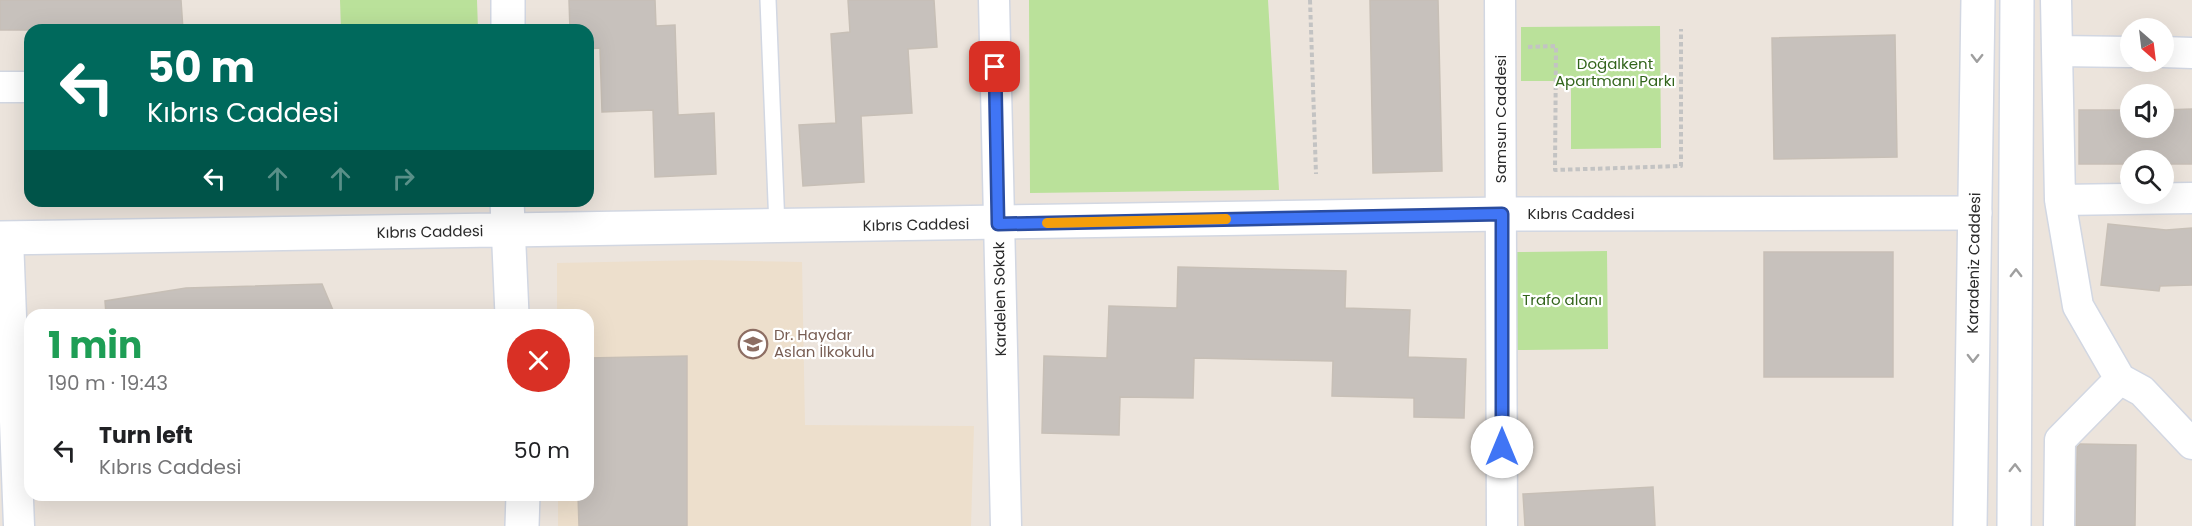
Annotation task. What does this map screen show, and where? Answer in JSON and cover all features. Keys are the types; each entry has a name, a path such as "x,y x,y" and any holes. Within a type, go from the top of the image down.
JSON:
{"street":[{"path":"508,0 508,24"},
{"name":"Kardelen Sokak","path":"994,0 1006,526"},
{"name":"Samsun Caddesi","path":"1500,0 1502,526"},
{"name":"Karadeniz Caddesi","path":"1970,526 1978,0"},
{"path":"2014,526 2017,0"},
{"path":"2056,0 2060,201 2078,306 2120,379 2142,391 2192,444"},
{"path":"2057,51 2120,52"},
{"path":"2174,52 2192,53"},
{"path":"0,87 24,87"},
{"path":"2060,201 2192,198"},
{"name":"Kıbrıs Caddesi","path":"4,238 507,216 777,227 1502,214 1975,213"},
{"path":"507,216 512,309"},
{"path":"4,238 20,526"},
{"path":"2059,526 2060,440 2120,379"},
{"path":"522,526 523,501"}],"lane":[{"path":"768,0 777,227"}],"path":[{"path":"1310,0 1316,174"},
{"path":"1501,47 1556,46 1555,170 1681,166 1681,29"}],"shaded area":[{"path":"704,260 802,262 805,425 974,426 971,526 558,526 558,501 594,501 594,309 557,309 557,263"}],"green space":[{"path":"340,0 477,0 478,24 341,24"},
{"path":"1029,0 1268,0 1279,190 1030,193"},
{"name":"Doğalkent Apartmanı Parkı","path":"1660,26 1661,148 1571,149 1571,81 1521,81 1521,27"},
{"name":"Trafo alanı","path":"1607,251 1608,349 1516,350 1515,252"}],"building":[{"path":"0,0 181,0 183,24 24,24 24,30 0,30"},
{"path":"569,0 655,0 656,26 675,25 678,115 714,113 716,174 655,177 653,110 602,112 600,48 594,48 594,24 570,24"},
{"path":"848,0 934,0 937,47 908,49 912,113 861,116 864,182 803,186 799,125 836,123 831,34 850,32"},
{"path":"1370,0 1438,0 1442,171 1373,173"},
{"path":"1895,35 1897,157 1774,159 1772,38"},
{"path":"2192,109 2192,164 2174,164 2174,150 2120,150 2120,164 2079,164 2079,110 2120,110 2120,138 2174,138 2174,110"},
{"path":"2108,224 2166,230 2192,228 2192,285 2160,286 2159,291 2101,285"},
{"path":"1764,252 1893,252 1893,377 1764,377"},
{"path":"1178,267 1346,271 1345,308 1410,310 1408,357 1466,359 1464,418 1414,417 1414,398 1332,396 1333,361 1194,358 1193,398 1120,397 1119,435 1042,433 1044,356 1107,358 1109,306 1177,308"},
{"path":"322,284 332,309 106,309 105,301 186,288"},
{"path":"687,356 687,526 579,526 578,501 594,501 594,358"},
{"path":"2080,444 2136,445 2135,526 2076,526 2077,447"},
{"path":"1653,487 1655,526 1525,526 1523,494"}],"slow traffic":[{"path":"1047,223 1226,219"}],"place":[{"name":"Dr. Haydar Aslan İlkokulu","path":"753,344"}],"route":[{"path":"995,67 998,224 1502,214 1502,447"}]}
